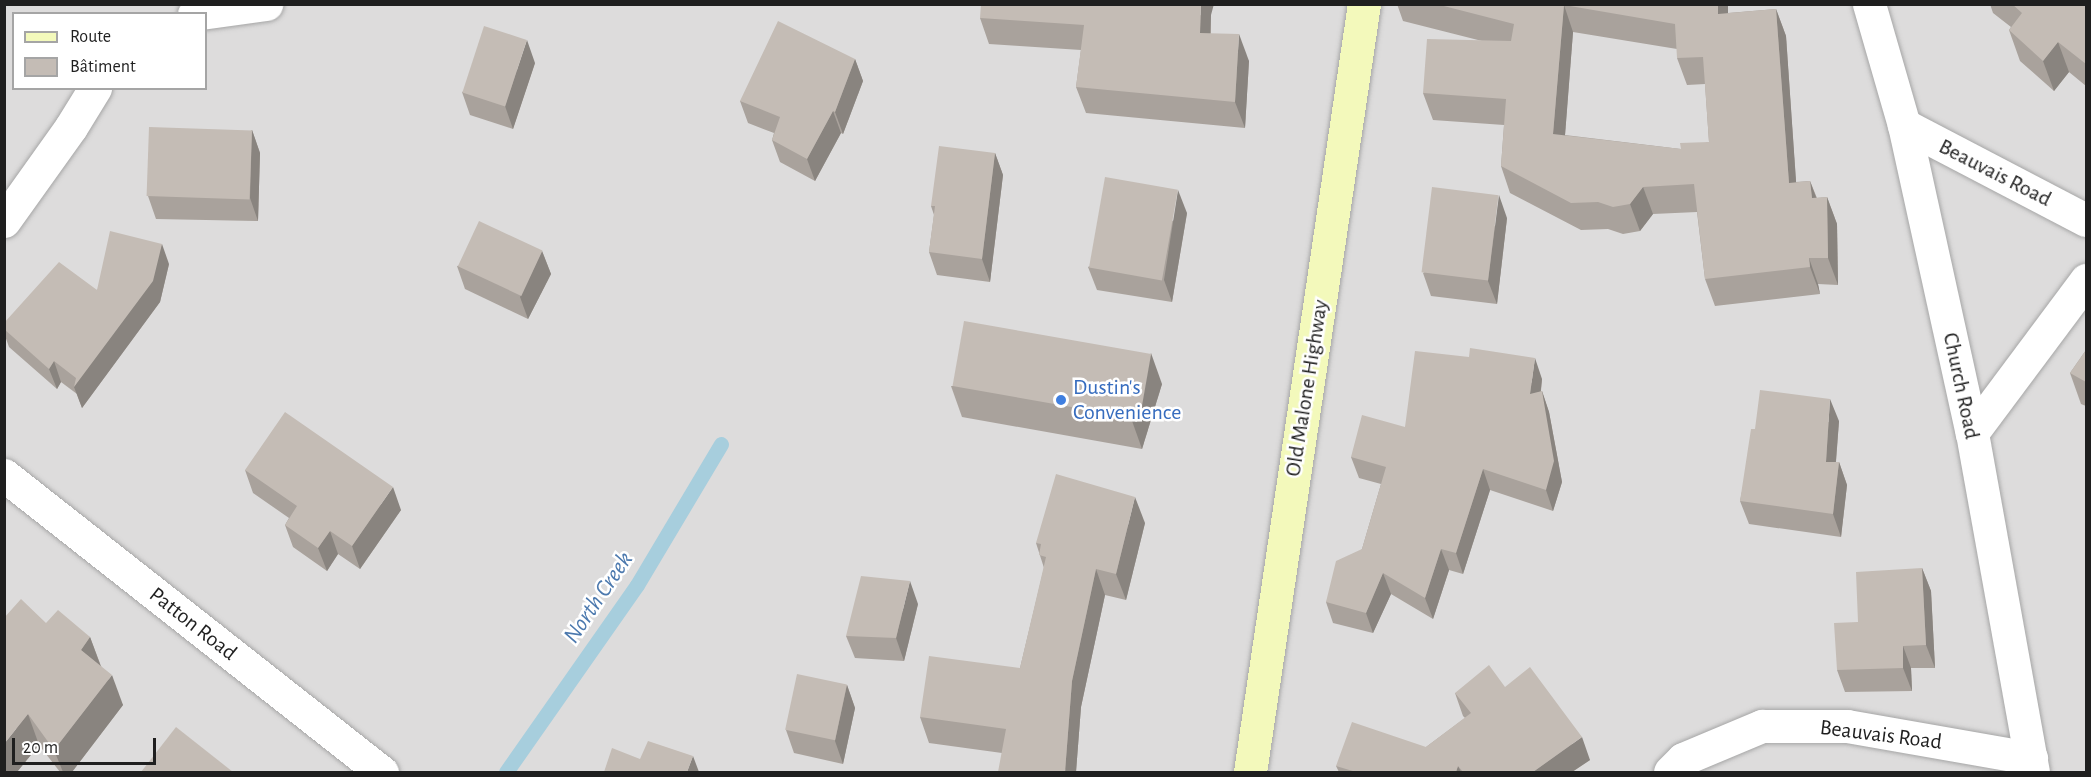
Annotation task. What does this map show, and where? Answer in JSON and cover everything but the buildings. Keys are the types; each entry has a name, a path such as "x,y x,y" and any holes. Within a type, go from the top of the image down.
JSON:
{"street":[{"path":"207,12 266,4"},
{"name":"Old Malone Highway","path":"1250,772 1364,4"},
{"name":"Church Road","path":"1869,4 1904,125 1972,432 2032,765"},
{"path":"4,221 71,127 94,90"},
{"name":"Beauvais Road","path":"1904,125 2086,220"},
{"path":"1972,432 2086,280"},
{"name":"Patton Road","path":"4,475 382,772"},
{"name":"Beauvais Road","path":"1670,772 1683,759 1762,726 1847,726 2032,765"}],"shaded area":[{"path":"5,5 2086,5 2086,772 5,772"}],"waterway":[{"name":"North Creek","path":"506,772 637,585 721,444"}],"place":[{"name":"Dustin's Convenience","path":"1061,400"}]}
